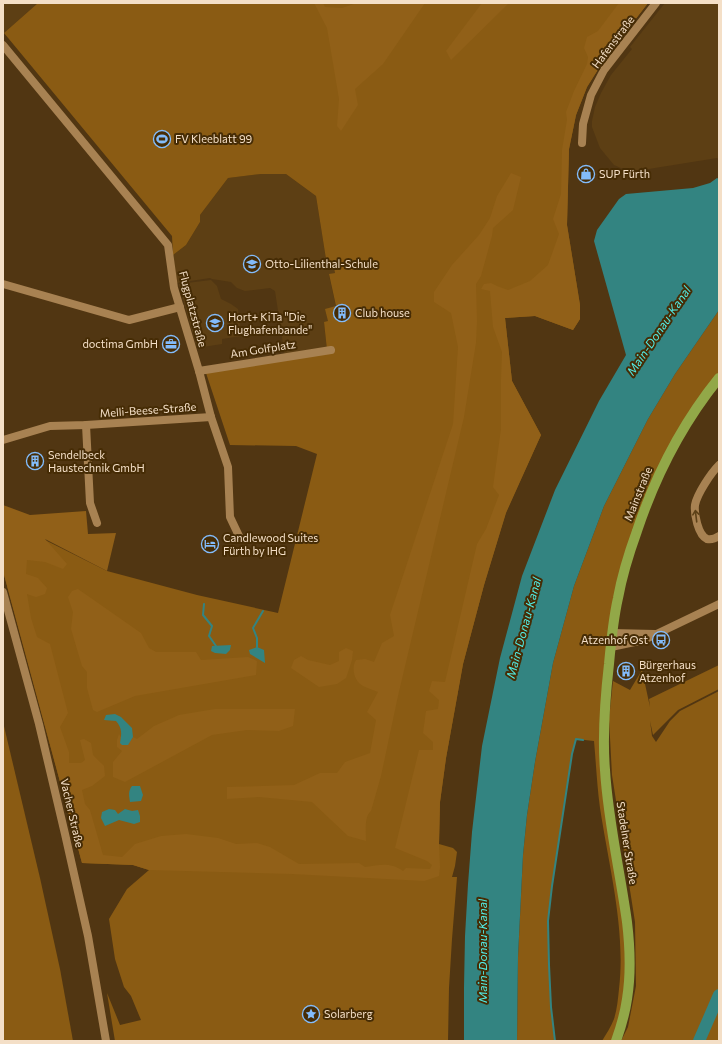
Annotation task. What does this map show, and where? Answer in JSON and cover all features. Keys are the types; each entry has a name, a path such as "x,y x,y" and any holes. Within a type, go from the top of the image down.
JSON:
{"main road":[{"name":"Mainstraße","path":"612,633 618,597 630,550 653,487 676,441 719,378"},
{"name":"Stadelner Straße","path":"612,633 603,732 605,770 608,803 629,940 629,979 627,1000 616,1041"}],"street":[{"name":"Hafenstraße","path":"582,143 583,124 591,95 604,70 656,3"},
{"name":"Flugplatzstraße","path":"3,45 168,245 173,283 211,417 228,467 230,517 239,536"},
{"path":"3,284 129,320 180,307"},
{"name":"Am Golfplatz","path":"199,371 331,350"},
{"name":"Melli-Beese-Straße","path":"3,440 50,426 211,417"},
{"name":"Melli-Beese-Straße","path":"86,425 90,502 97,523"},
{"path":"719,466 712,472 703,487 695,504 695,515 702,535 707,539 712,539 719,536"},
{"name":"Vacher Straße","path":"3,592 41,732 62,819 88,936 106,1041"},
{"path":"611,647 644,640 719,604"},
{"path":"612,633 656,634"}],"shaded area":[{"path":"3,3 38,3 3,34"},
{"path":"38,3 648,3 604,60 587,87 576,115 569,149 567,225 580,305 580,319 573,330 535,316 505,318 512,381 541,435 506,512 484,585 463,664 446,758 440,802 439,844 453,848 457,852 452,877 457,877 449,988 448,1041 115,1041 107,993 120,1025 141,1020 131,996 124,987 115,959 109,919 127,889 149,870 133,865 82,863 3,571 3,526 43,539 107,571 197,595 278,613 317,454 296,446 230,445 205,370 327,350 324,322 328,321 325,309 336,306 329,274 335,273 334,268 326,259 316,196 286,174 261,174 228,178 200,215 200,222 186,245 173,255 172,236 4,33"},
{"path":"314,3 323,3 325,7 342,8 357,3 425,3 383,64 355,89 358,105 341,131 337,126 339,99 327,28"},
{"path":"482,3 509,3 451,60 446,51"},
{"path":"619,3 648,3 604,60 587,87 576,115 569,149 567,225 580,305 580,319 573,330 535,316 505,318 512,381 541,435 506,513 484,585 463,664 446,758 440,802 439,876 424,881 292,874 149,870 133,865 82,863 3,571 3,505 30,515 86,511 88,534 116,533 107,571 45,539 67,564 63,569 45,562 27,560 26,574 38,578 47,588 45,594 36,597 27,594 31,618 37,637 50,644 68,713 60,727 69,752 69,763 81,763 85,760 80,740 84,739 91,743 93,755 104,766 105,776 92,786 82,790 85,804 90,810 103,855 122,857 135,844 161,836 186,834 218,838 236,844 257,843 270,847 299,864 359,863 365,867 389,865 403,871 406,868 430,869 432,865 427,861 395,848 419,750 433,750 433,742 423,733 426,711 438,709 439,700 429,691 432,681 445,682 477,544 486,529 499,495 493,487 501,429 502,352 493,327 490,291 481,289 484,284 491,283 508,290 530,281 548,265 559,234 553,219 561,194 562,150 567,120 566,112 587,64 588,57 584,48 587,37 598,31"},
{"path":"665,3 719,3 719,159 717,158 630,172 614,165 600,148 592,127 592,121 595,107 611,75 632,49 630,47"},
{"path":"511,173 521,177 513,210 493,228 481,276 476,284 476,343 464,417 398,696 381,776 371,811 366,820 366,841 348,836 312,802 259,797 227,799 227,787 294,785 320,773 337,773 345,762 370,753 376,720 367,712 378,692 363,686 357,681 354,674 354,663 356,660 365,659 374,662 382,643 394,636 390,615 453,424 458,347 451,313 434,302 434,292 452,265 479,235 490,218 497,196"},
{"name":"Otto-Lilienthal-Schule","path":"261,174 286,174 316,196 326,259 334,268 335,273 329,275 336,307 328,322 324,322 327,350 285,357 275,291 270,288 245,291 237,288 231,282 210,278 177,283 173,255 186,245 200,222 200,215 228,178"},
{"name":"Hort+ KiTa \"Die Flughafenbande\"","path":"211,280 217,286 221,299 238,309 241,336 222,339 222,344 197,348 179,284"},
{"path":"719,310 719,378 665,460 618,597 603,732 629,958 616,1041 602,1041 614,1019 619,989 621,967 616,898 600,808 594,741 576,739 572,754 548,921 551,1007 555,1041 517,1041 518,957 523,855 527,815 553,663 574,586 604,506 648,419 675,374"},
{"path":"78,589 141,633 149,648 156,652 196,652 201,660 248,657 257,661 256,675 135,696 97,712 93,710 87,688 87,672 82,666 71,629 73,612 68,597 72,591"},
{"path":"346,648 353,651 352,660 346,678 337,684 319,687 291,668 294,660 301,656 308,660 330,665 339,661 339,652"},
{"path":"719,665 719,689 678,710 653,735 650,721 652,736 656,742 670,721 680,711 719,691 719,1041 621,1041 628,1027 636,986 635,922 612,775 609,719 613,681 630,690 642,670 650,707 649,699"},
{"path":"215,709 295,709 293,726 279,731 247,730 212,735 125,782 113,777 113,762 122,751 117,747 119,734 127,745 133,737 137,739 154,726 179,715"},
{"path":"3,722 60,969 73,1041 3,1041"}],"water":[{"name":"Main-Donau-Kanal","path":"717,178 719,179 719,310 675,374 648,419 604,506 574,586 553,663 535,762 523,855 518,957 517,1041 464,1041 465,936 472,832 482,746 500,658 522,576 555,490 599,401 626,355 594,241 597,230 619,199 626,194 693,188 710,183"},
{"path":"231,645 230,650 226,654 211,651 212,646"},
{"path":"257,647 264,650 265,663 250,654 249,650"},
{"path":"115,714 121,717 132,728 133,737 128,745 122,745 120,743 121,731 116,721 104,720 106,715"},
{"path":"132,786 140,786 143,795 141,801 130,802 129,791"},
{"path":"109,809 115,810 118,814 125,809 132,811 138,810 140,822 134,824 119,820 105,826 101,818 102,812"}],"waterway":[{"path":"204,604 203,615 212,626 209,636 216,646"},
{"path":"257,647 257,638 253,628 263,611"},
{"path":"555,1041 551,1007 548,921 572,754 576,739 583,740"},
{"path":"699,1041 719,995"}],"place":[{"name":"FV Kleeblatt 99","path":"162,139"},
{"name":"SUP Fürth","path":"586,174"},
{"name":"Otto-Lilienthal-Schule","path":"252,264"},
{"name":"Club house","path":"342,313"},
{"name":"Hort+ KiTa \"Die Flughafenbande\"","path":"215,323"},
{"name":"doctima GmbH","path":"171,344"},
{"name":"Sendelbeck Haustechnik GmbH","path":"35,461"},
{"name":"Candlewood Suites Fürth by IHG","path":"210,544"},
{"name":"Atzenhof Ost","path":"661,640"},
{"name":"Bürgerhaus Atzenhof","path":"626,671"},
{"name":"Solarberg","path":"311,1014"}]}
